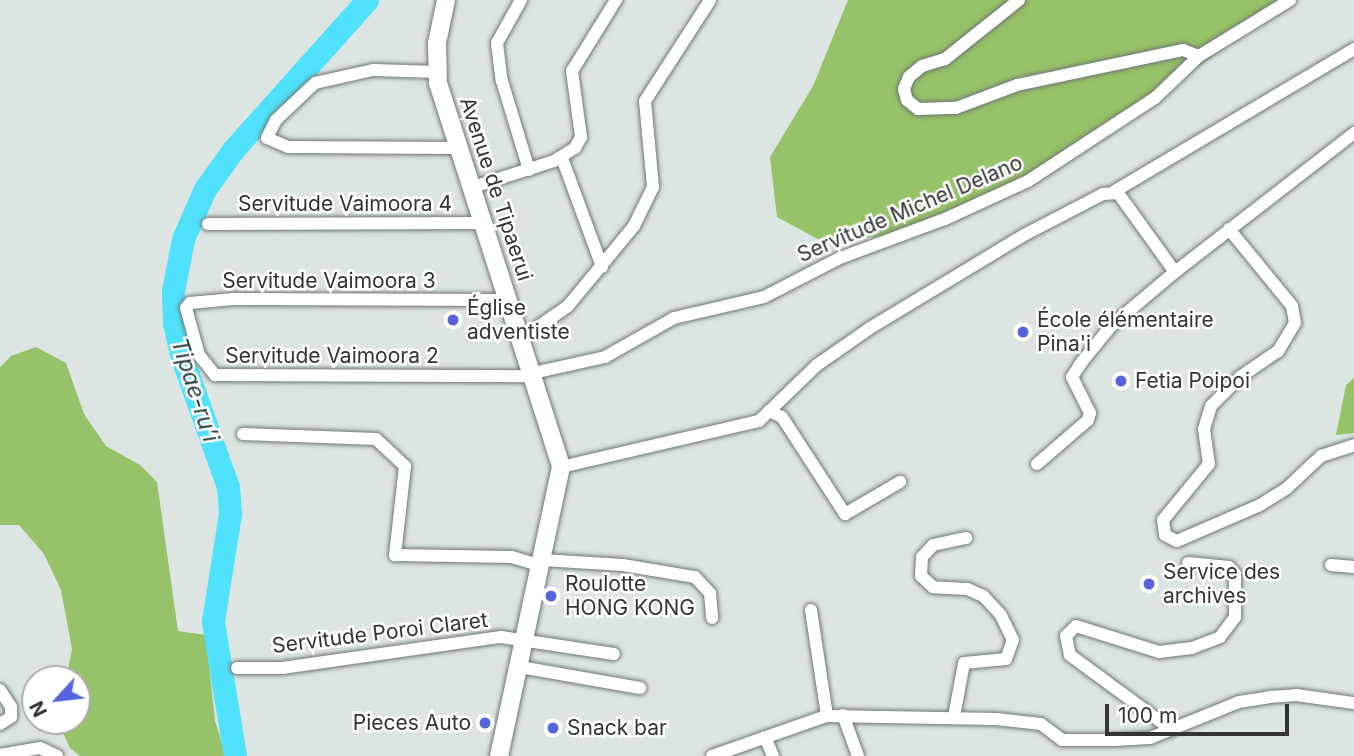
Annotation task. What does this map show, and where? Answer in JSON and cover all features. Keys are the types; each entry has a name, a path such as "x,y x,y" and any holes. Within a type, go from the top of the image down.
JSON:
{"main road":[{"name":"Avenue de Tipaerui","path":"446,0 437,72 456,148 533,374 561,467 527,640 499,756"}],"street":[{"path":"521,0 497,43 530,170"},
{"path":"470,188 562,158 580,137 572,71 616,0"},
{"path":"521,339 568,306 634,226 653,187 645,101 710,0"},
{"path":"1019,0 945,59 922,66 909,77 904,89 907,100 918,109 956,108 1017,85 1183,50 1199,56"},
{"name":"Servitude Michel Delano","path":"533,374 605,357 674,318 764,297 831,261 946,219 1018,186 1156,98 1199,56 1290,0"},
{"path":"561,467 747,424 769,411 817,365 870,328 1024,235 1115,191 1354,49"},
{"path":"437,72 373,71 315,83 276,120 267,138 288,147 456,148"},
{"path":"1037,464 1088,420 1090,413 1072,377 1111,326 1229,229 1354,133"},
{"path":"562,158 602,267"},
{"path":"1115,191 1175,272"},
{"name":"Servitude Vaimoora 4","path":"208,224 481,223"},
{"path":"1229,229 1292,306 1295,323 1278,351 1231,385 1211,406 1204,429 1209,464 1163,520 1165,536 1177,541 1260,505 1287,488 1321,456 1354,445"},
{"name":"Servitude Vaimoora 3","path":"193,340 186,308 201,301 508,300"},
{"name":"Servitude Vaimoora 2","path":"193,340 215,375 533,374"},
{"path":"769,411 782,417 845,514 900,482"},
{"path":"243,434 374,438 405,466 395,555 512,558 542,563 623,565 695,578 710,593 712,618"},
{"path":"954,717 964,663 1006,659 1013,640 1001,615 983,596 967,589 933,587 921,576 922,557 933,545 966,538"},
{"path":"1172,730 1070,655 1066,636 1076,626 1159,652 1192,648 1220,637 1235,617 1235,573 1229,566 1188,563"},
{"path":"1331,565 1354,566"},
{"path":"811,610 827,716"},
{"name":"Servitude Poroi Claret","path":"237,668 282,668 453,641 501,637 614,654"},
{"path":"520,667 640,688"},
{"path":"0,690 11,707 11,717 0,724"},
{"path":"712,756 827,716 954,717 1041,724 1062,740 1122,740 1150,738 1239,702 1269,697 1296,695 1354,703"},
{"path":"844,715 858,756"},
{"path":"765,737 773,756"},
{"path":"0,755 40,748 57,756"}],"green space":[{"path":"848,0 1290,0 1102,137 920,231 825,243 777,217 770,157 813,86"},
{"path":"36,347 66,363 84,414 106,446 140,465 157,482 178,631 206,635 215,721 226,756 80,756 70,748 64,735 91,735 91,665 69,665 72,649 61,590 44,554 19,525 0,525 0,367 11,356"},
{"path":"1354,378 1354,433 1336,435 1346,385"}],"waterway":[{"name":"Tipae-ru’i","path":"235,756 213,621 230,514 228,487 182,358 174,323 173,291 183,239 205,189 233,150 367,0"}],"place":[{"name":"Église adventiste","path":"453,320"},
{"name":"École élémentaire Pina'i","path":"1023,332"},
{"name":"Fetia Poipoi","path":"1121,381"},
{"name":"Service des archives","path":"1149,584"},
{"name":"Roulotte HONG KONG","path":"551,596"},
{"name":"Pieces Auto","path":"485,723"},
{"name":"Snack bar","path":"553,728"}]}
